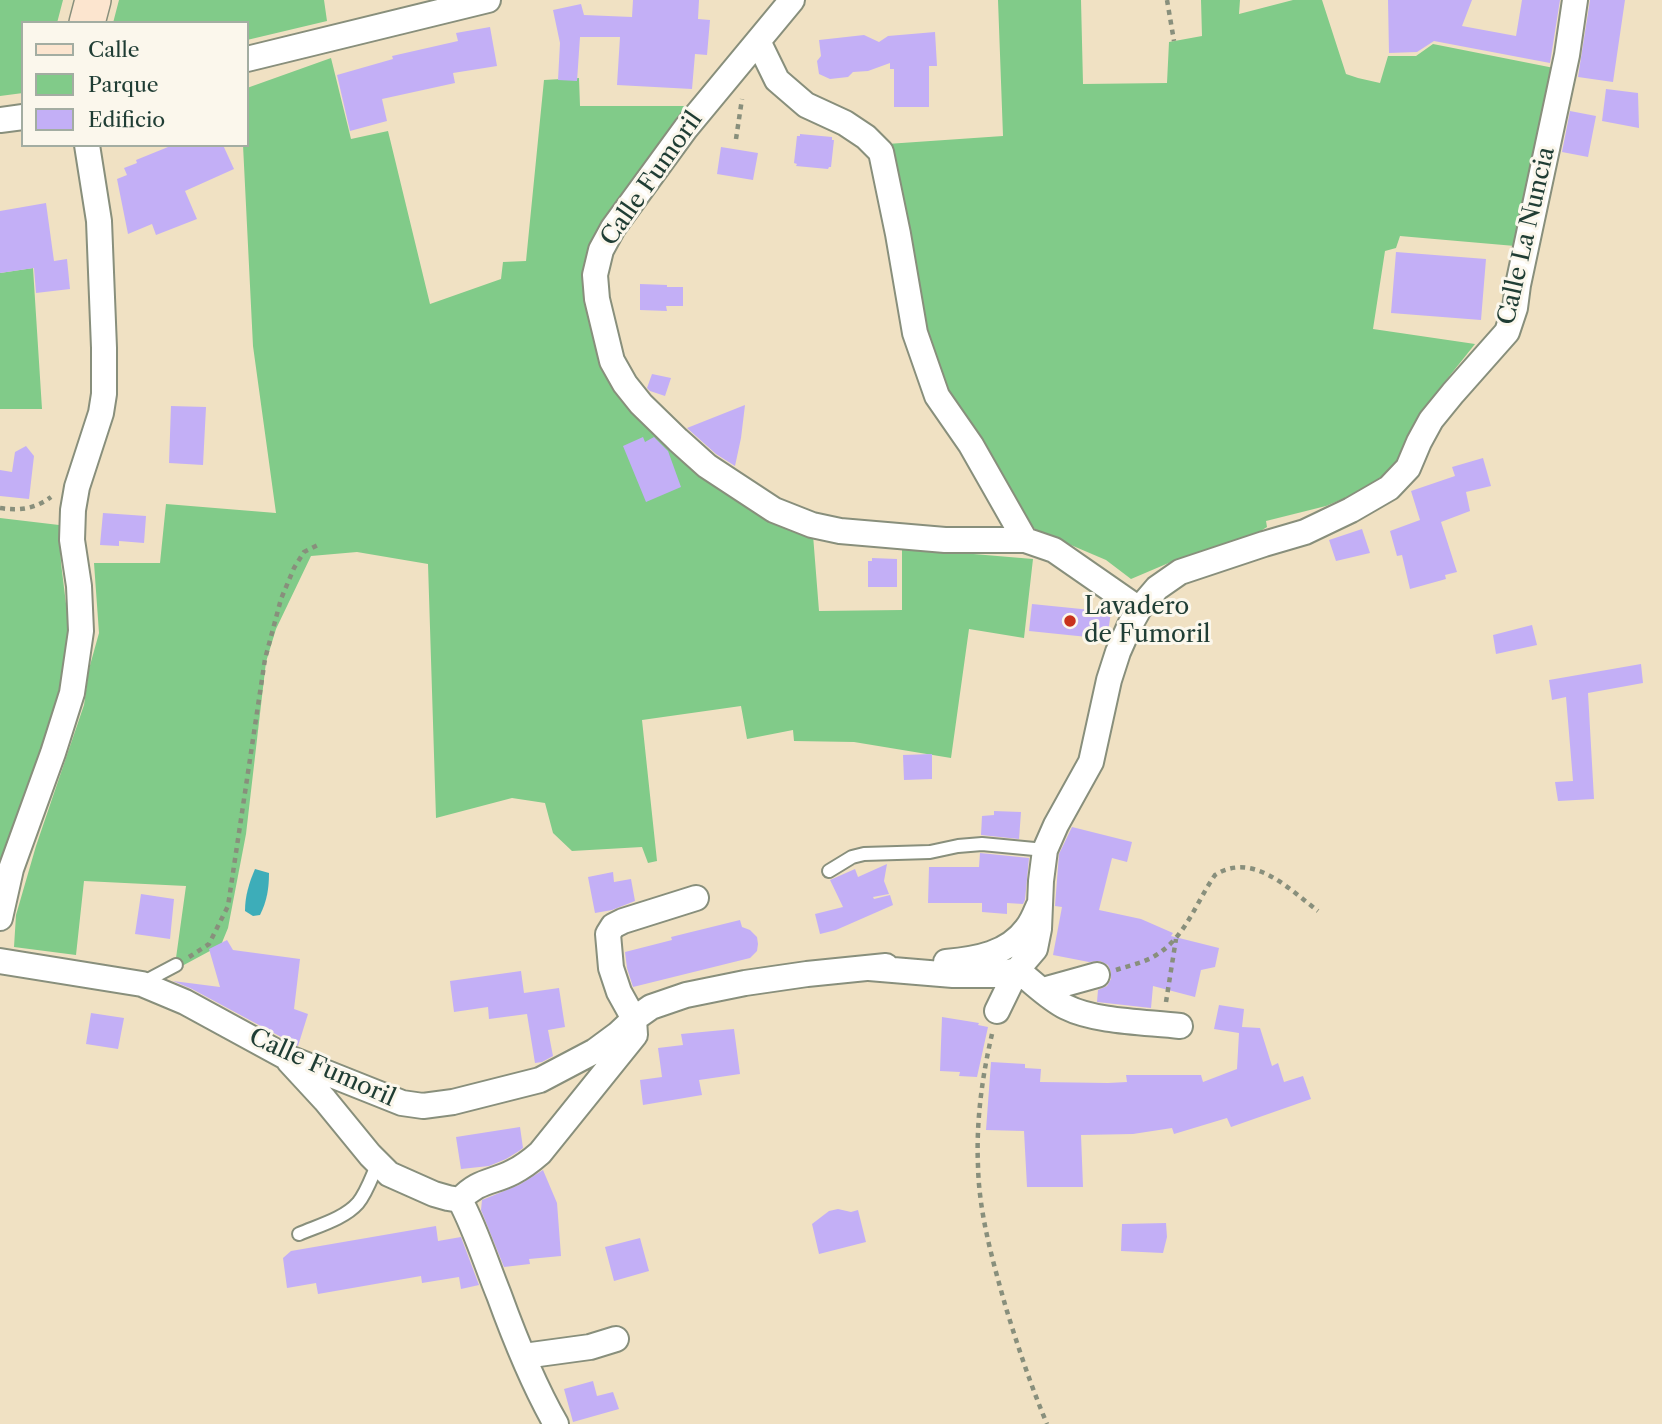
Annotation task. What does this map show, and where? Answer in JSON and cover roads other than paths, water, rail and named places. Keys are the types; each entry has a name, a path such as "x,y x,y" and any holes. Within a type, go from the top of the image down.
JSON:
{"main road":[{"path":"88,21 93,0"}],"street":[{"path":"248,58 385,12 488,0"},
{"name":"Calle Fumoril","path":"792,0 685,128 613,228 601,250 595,275 597,299 612,361 641,404 707,466 774,510 812,526 840,531 945,540 1025,540 1054,551 1139,609 1122,643 1109,680 1091,762 1045,850 1035,949 1017,970 997,1012"},
{"name":"Calle La Nuncia","path":"1139,609 1157,588 1180,572 1305,532 1389,488 1408,468 1431,421 1507,332 1515,308 1576,0"},
{"path":"758,41 777,80 806,105 845,123 866,137 881,152 915,333 937,396 971,445 1025,540"},
{"path":"0,120 21,117"},
{"path":"0,918 11,869 72,693 81,631 79,586 72,540 73,510 77,487 101,413 104,382 99,221 86,147"},
{"path":"460,1200 477,1185 511,1173 540,1153 635,1035 634,1019 619,992 611,968 608,934 613,926 696,898"},
{"name":"Calle Fumoril","path":"0,961 142,984 185,1002 284,1056 395,1101 423,1106 453,1102 540,1080 595,1051 651,1007 686,995 782,977 966,960 993,954 1010,944 1027,928 1040,904"},
{"name":"Calle Fumoril","path":"869,968 953,975 997,975 1017,970"},
{"path":"1017,970 1066,1007 1081,1013 1171,1025"},
{"path":"1043,990 1097,975"},
{"path":"284,1056 388,1174 434,1194 460,1200"},
{"path":"460,1200 542,1400 556,1424"},
{"path":"524,1356 590,1347 616,1339"}],"lane":[{"path":"829,871 852,857 864,854 930,852 982,844 1045,850"},
{"path":"142,984 176,965"},
{"path":"299,1234 350,1210 365,1193 378,1163"}],"water":[{"path":"255,869 269,873 269,879 260,915 253,916 245,911 245,905"}],"place":[{"name":"Lavadero de Fumoril","path":"1070,621"}]}
